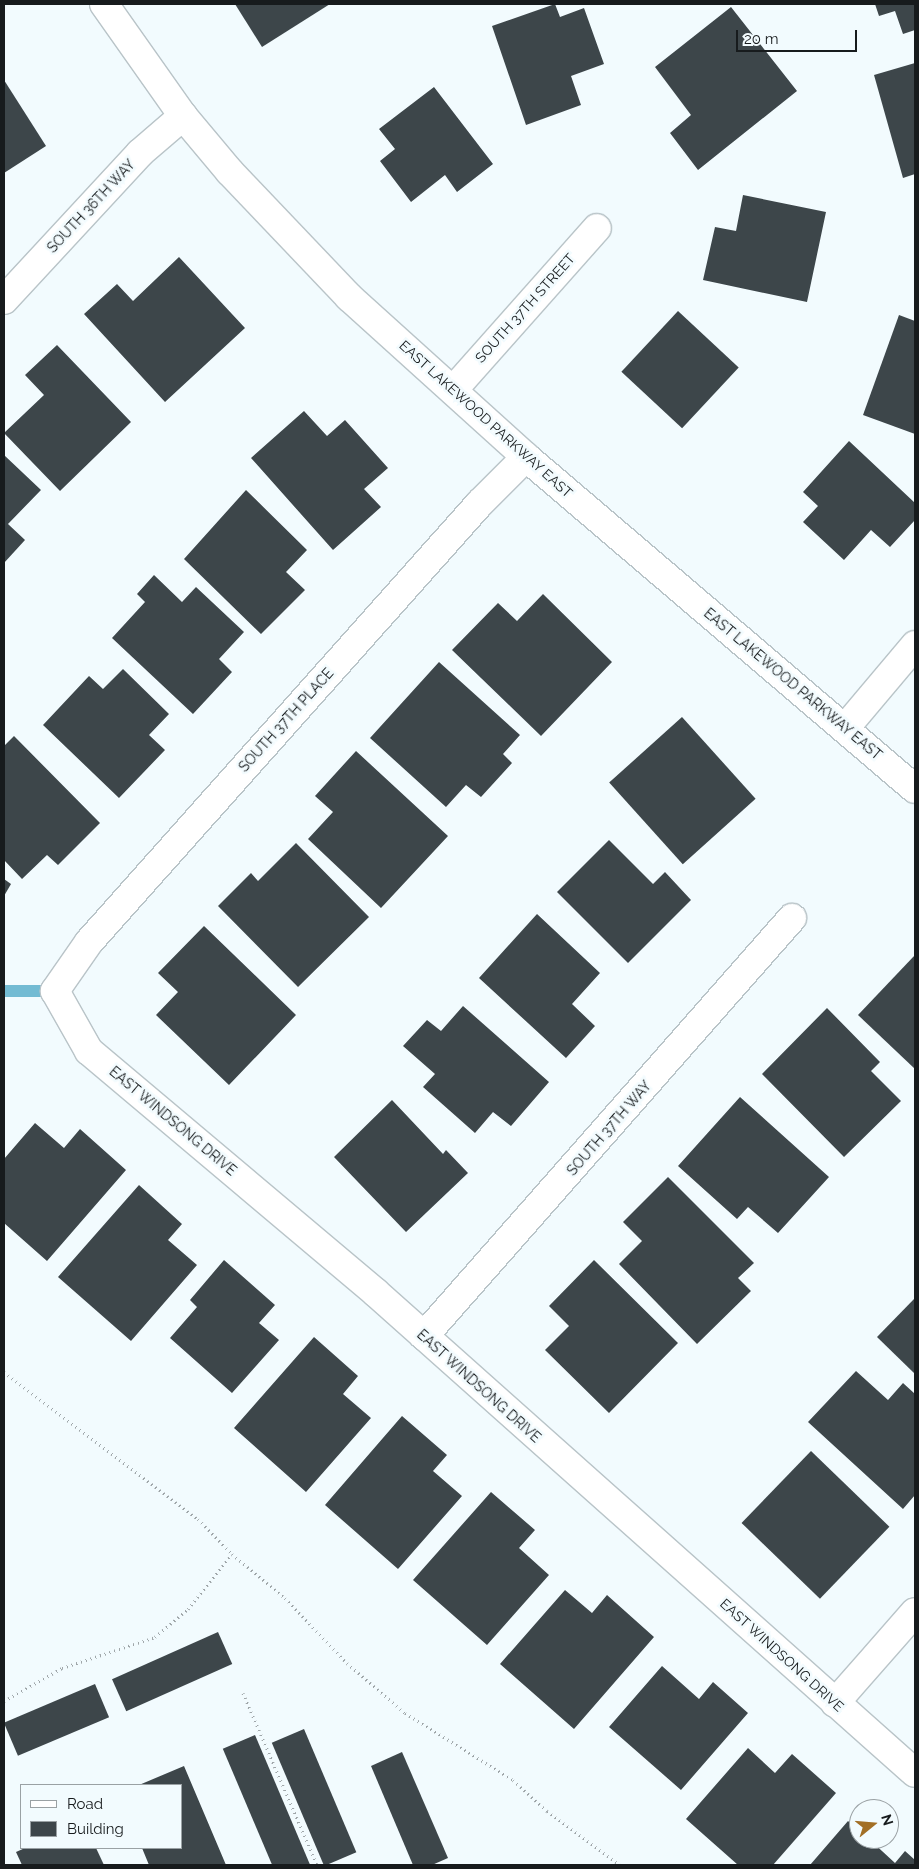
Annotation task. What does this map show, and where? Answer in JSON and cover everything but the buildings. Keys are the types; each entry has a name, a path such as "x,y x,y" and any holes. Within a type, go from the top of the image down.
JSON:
{"street":[{"name":"EAST LAKEWOOD PARKWAY EAST","path":"104,4 183,116 230,172 349,297 454,389 526,457 846,727 915,789"},
{"name":"SOUTH 36TH WAY","path":"4,300 140,154 183,116"},
{"name":"SOUTH 37TH STREET","path":"454,389 596,228"},
{"name":"SOUTH 37TH PLACE","path":"55,991 89,942 480,503 526,457"},
{"path":"846,727 915,645"},
{"name":"SOUTH 37TH WAY","path":"424,1336 792,918"},
{"name":"EAST WINDSONG DRIVE","path":"55,991 89,1051 424,1336 915,1773"},
{"path":"835,1703 915,1612"}],"path":[{"path":"4,1372 198,1519 232,1554 285,1598 347,1663 405,1712 513,1780 547,1811 620,1865"},
{"path":"4,1701 62,1668 155,1637 188,1609 232,1554"},
{"path":"243,1693 317,1865"}],"waterway":[{"path":"4,991 55,991"}]}
